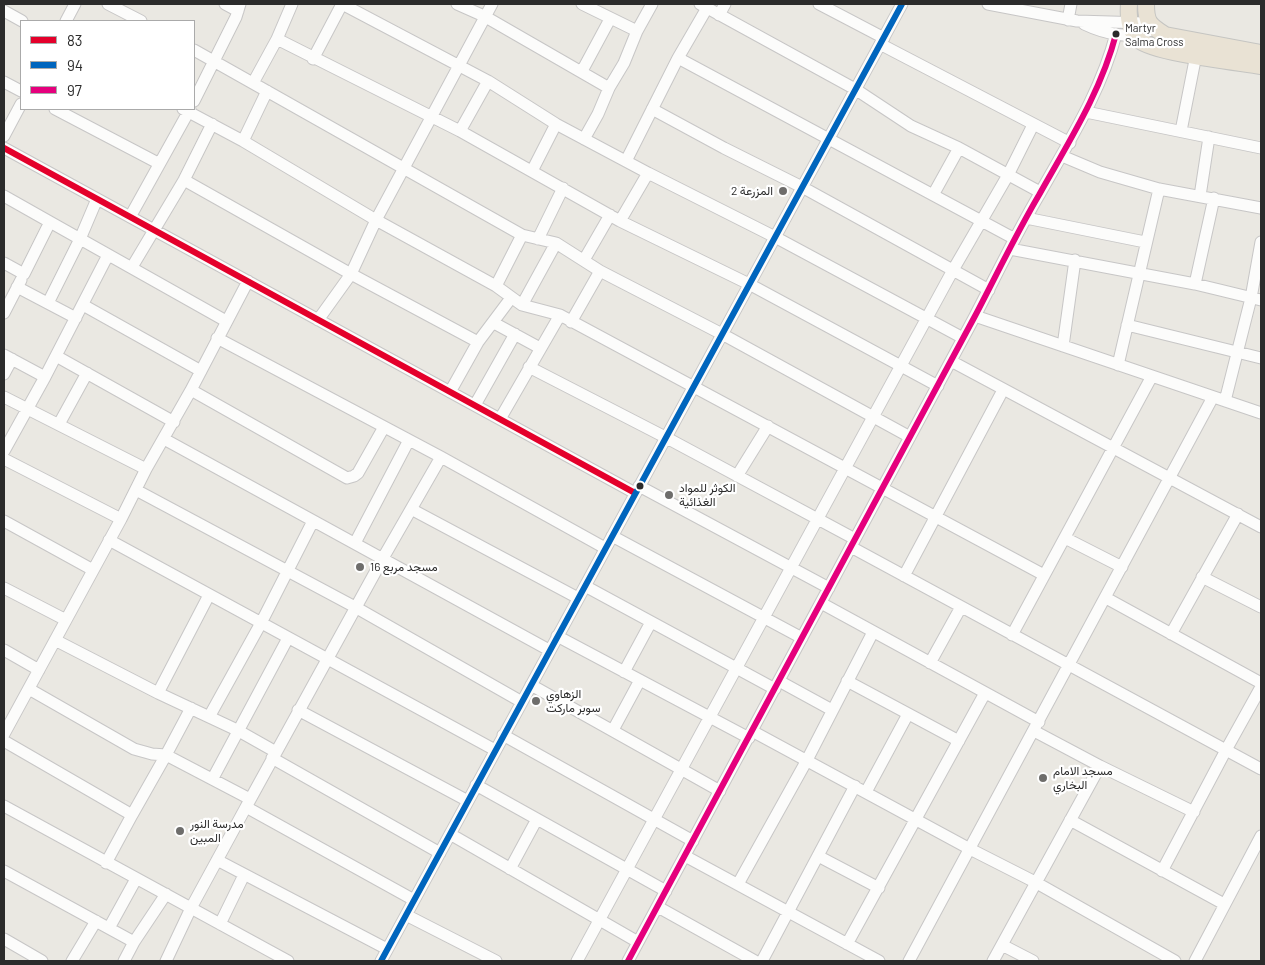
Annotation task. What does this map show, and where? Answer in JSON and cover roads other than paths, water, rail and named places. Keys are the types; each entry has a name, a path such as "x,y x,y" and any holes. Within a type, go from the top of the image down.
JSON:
{"highway":[{"path":"1129,4 1132,29 1139,40 1156,48 1261,66"},
{"path":"1146,4 1151,25 1165,35 1261,53"}],"street":[{"path":"67,20 75,4"},
{"path":"108,4 139,20"},
{"path":"195,99 239,7 225,4"},
{"path":"253,83 277,39 292,4"},
{"path":"313,59 342,4 458,65 556,124 775,237 963,338"},
{"path":"457,4 484,16 609,88"},
{"path":"318,320 351,274 376,220 492,4"},
{"path":"582,4 637,31"},
{"path":"584,139 598,114 609,88 624,64 637,31 652,4"},
{"path":"719,15 725,4"},
{"path":"819,4 941,75 1070,143"},
{"path":"381,961 902,4"},
{"path":"988,4 1073,21 1148,32 1151,25"},
{"path":"1070,4 1073,21"},
{"path":"626,161 703,6 855,90 911,126 959,148 1040,192"},
{"path":"4,11 20,20"},
{"path":"582,71 610,19"},
{"path":"1073,21 1093,29 1116,34 1132,29"},
{"path":"629,961 1040,192 1070,143 1086,112 1111,52 1116,34"},
{"path":"277,39 313,59 432,116 615,218 749,284 938,386"},
{"path":"195,51 522,235 556,243 600,271 722,334 910,437"},
{"path":"1180,132 1196,55"},
{"path":"678,58 932,195 980,222 1012,244 1075,260 1195,284 1256,299"},
{"path":"4,82 20,90"},
{"path":"460,131 488,82"},
{"path":"243,142 267,91"},
{"path":"4,136 20,106"},
{"path":"652,109 802,187 989,290"},
{"path":"57,110 158,163"},
{"path":"130,217 187,110 376,220 496,286 522,305 560,316 572,322 1044,575"},
{"path":"1086,112 1261,148"},
{"path":"132,267 184,180 212,124"},
{"path":"532,171 556,124"},
{"path":"577,961 819,520 953,270 1008,175 1033,125"},
{"path":"1200,196 1209,138"},
{"path":"4,148 500,419 829,588"},
{"path":"932,195 959,148"},
{"path":"1062,156 1100,172 1159,189 1261,208"},
{"path":"584,260 648,173"},
{"path":"184,180 351,274 478,342"},
{"path":"538,239 563,188"},
{"path":"1118,364 1145,242 1159,189"},
{"path":"4,196 226,321"},
{"path":"1195,284 1214,198"},
{"path":"48,303 80,239 97,199"},
{"path":"1026,218 1145,242"},
{"path":"4,313 50,222"},
{"path":"496,286 522,235"},
{"path":"1225,401 1237,353 1256,299 1261,242"},
{"path":"522,305 556,243"},
{"path":"4,452 108,255"},
{"path":"1063,346 1075,260"},
{"path":"4,263 24,274"},
{"path":"572,322 600,271"},
{"path":"4,734 7,720 29,689 248,281"},
{"path":"17,287 76,318"},
{"path":"450,392 478,342 512,298"},
{"path":"83,305 201,370"},
{"path":"500,419 560,316"},
{"path":"975,316 1261,413"},
{"path":"494,323 540,348"},
{"path":"1127,325 1261,358"},
{"path":"475,405 515,334"},
{"path":"217,338 384,426 605,548"},
{"path":"56,356 174,422"},
{"path":"4,374 8,357 45,377"},
{"path":"951,361 1261,527"},
{"path":"529,367 665,437 819,520 904,576 1261,769"},
{"path":"59,424 87,373"},
{"path":"1012,635 1152,376"},
{"path":"191,390 347,478 358,473 384,426"},
{"path":"904,576 1003,390"},
{"path":"4,397 146,469"},
{"path":"909,961 1214,397"},
{"path":"737,476 768,426"},
{"path":"164,439 550,650"},
{"path":"355,543 409,440"},
{"path":"166,961 191,908 326,658 441,457"},
{"path":"4,459 121,519"},
{"path":"136,490 355,607 522,702"},
{"path":"411,508 578,598"},
{"path":"1171,634 1238,514"},
{"path":"4,521 93,570"},
{"path":"209,717 261,623 313,521"},
{"path":"612,536 802,638"},
{"path":"1064,538 1122,567"},
{"path":"109,540 495,750"},
{"path":"1202,578 1261,607"},
{"path":"585,586 737,669 832,710"},
{"path":"4,588 66,620"},
{"path":"158,693 209,595"},
{"path":"1106,598 1261,685 1162,871"},
{"path":"821,603 985,693 1100,766 1194,812"},
{"path":"930,663 961,607"},
{"path":"624,672 651,622"},
{"path":"738,884 807,760 873,632"},
{"path":"557,636 710,718 807,760 970,849 1035,882 1175,961"},
{"path":"212,778 288,638"},
{"path":"55,640 158,693 237,730 274,755 440,853"},
{"path":"4,650 39,670"},
{"path":"613,730 640,680"},
{"path":"847,681 958,741"},
{"path":"531,685 720,791"},
{"path":"29,689 134,749 152,754 166,755 212,778 248,803 414,900"},
{"path":"847,944 985,693"},
{"path":"106,863 192,708"},
{"path":"298,710 468,801"},
{"path":"866,792 908,714"},
{"path":"503,735 693,841"},
{"path":"4,741 132,816"},
{"path":"993,961 1100,766"},
{"path":"476,785 666,891"},
{"path":"762,961 855,786"},
{"path":"4,806 288,961"},
{"path":"510,868 537,819"},
{"path":"1070,820 1224,904"},
{"path":"450,834 638,942"},
{"path":"1195,961 1224,904 1258,851 1261,836"},
{"path":"685,856 879,961"},
{"path":"818,856 879,888"},
{"path":"217,860 387,949"},
{"path":"4,871 134,942"},
{"path":"220,924 244,875"},
{"path":"109,928 136,879"},
{"path":"124,961 134,942 166,894"},
{"path":"658,907 755,961"},
{"path":"406,915 496,961"},
{"path":"72,961 96,921"},
{"path":"4,939 42,961"},
{"path":"1002,945 1033,961"}],"place":[{"name":"Martyr Salma Cross","path":"1116,34"},
{"name":"المزرعة 2","path":"783,191"},
{"name":"الكوثر للمواد الغذائية","path":"669,495"},
{"name":"مسجد مربع 16","path":"360,567"},
{"name":"الزهاوي سوبر ماركت","path":"536,701"},
{"name":"مسجد الامام البخاري","path":"1043,778"},
{"name":"مدرسة النور المبين","path":"180,831"}]}
